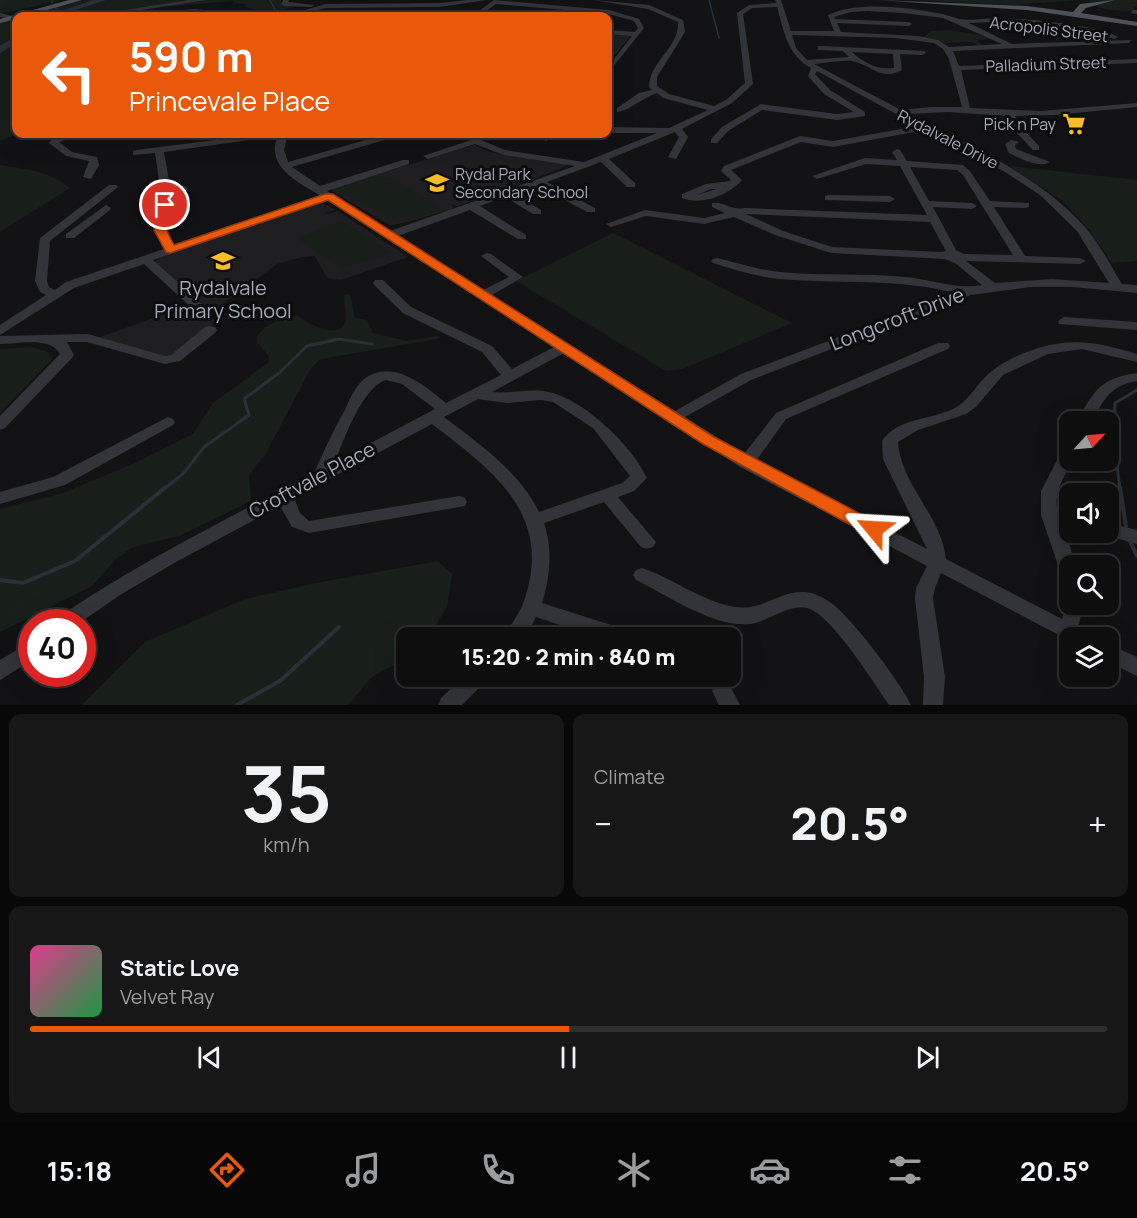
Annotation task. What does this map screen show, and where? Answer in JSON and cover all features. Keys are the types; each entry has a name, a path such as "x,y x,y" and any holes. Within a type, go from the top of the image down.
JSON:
{"main road":[{"path":"25,12 68,0"},
{"path":"29,12 78,0"},
{"path":"882,0 1072,13 1137,25"},
{"path":"1072,13 1075,5 1092,0"},
{"path":"1072,13 1092,3 1111,0"},
{"path":"1072,13 1137,25"}],"street":[{"path":"122,11 203,0"},
{"path":"276,0 319,7"},
{"path":"301,12 319,7 374,3 437,5 483,0"},
{"path":"531,5 544,0"},
{"path":"596,0 649,7 681,21 682,32 653,77 653,87 657,91 715,109"},
{"path":"507,2 507,10"},
{"path":"484,12 507,2 598,12"},
{"path":"389,235 675,130 741,94 749,84 740,12 752,6 778,3"},
{"name":"Rydalvale Drive","path":"778,3 793,49 805,62 814,69 1008,170 1044,193 1081,229 1118,288"},
{"path":"538,12 549,7"},
{"path":"839,35 830,16 836,12 862,10 930,13 960,22 1011,46"},
{"path":"174,12 218,12"},
{"path":"612,13 627,15 640,23 642,28 612,66"},
{"name":"Acropolis Street","path":"960,22 985,20 1076,29 1137,43"},
{"path":"833,21 909,24"},
{"path":"1016,23 1024,30"},
{"path":"612,32 636,34"},
{"path":"787,33 919,38 939,43 948,49 1129,41"},
{"path":"1033,35 1051,45"},
{"path":"821,48 922,53"},
{"path":"948,49 966,108"},
{"path":"845,50 854,59 868,67 895,71 898,70 897,52"},
{"path":"805,62 854,59"},
{"name":"Palladium Street","path":"954,68 1137,61"},
{"path":"714,141 725,129 761,107 837,117 862,114 820,87 812,74 814,69"},
{"path":"620,110 642,95 657,91"},
{"path":"898,113 932,108 1052,113 1137,105"},
{"path":"1009,113 1019,130 1036,148 1013,147 1032,160 1045,162"},
{"path":"728,186 737,182 726,171 727,168 794,141 805,139 833,144 925,127"},
{"path":"612,130 675,130 684,138 673,156"},
{"path":"68,138 54,142 69,154 94,159 94,165 88,177"},
{"path":"136,153 248,138"},
{"path":"282,138 278,150 285,166 673,418 746,463 1061,627"},
{"path":"285,166 380,138"},
{"path":"428,156 471,138"},
{"path":"475,138 500,151 566,160 583,165"},
{"path":"159,150 164,180"},
{"path":"897,152 954,256 991,286"},
{"path":"602,158 631,185"},
{"path":"817,176 865,161 960,167 967,173 1021,259"},
{"path":"0,331 54,294 83,280 406,162"},
{"path":"537,181 591,210"},
{"path":"54,294 44,289 41,281 44,240 113,187"},
{"path":"170,250 160,230 160,213 183,188"},
{"path":"505,193 537,212"},
{"path":"829,198 890,199"},
{"path":"844,199 847,214"},
{"path":"927,204 972,206"},
{"path":"986,204 1024,205"},
{"path":"470,205 522,237"},
{"path":"717,205 731,212 743,214 847,214 935,219"},
{"path":"70,236 106,208"},
{"path":"611,224 645,213 704,221 731,212"},
{"path":"743,214 779,233 831,250 1080,261"},
{"path":"68,221 87,222"},
{"path":"482,295 517,277 487,256"},
{"path":"145,259 200,309"},
{"path":"717,261 748,273 925,281 967,292"},
{"path":"379,283 407,310 487,349 510,376"},
{"name":"Longcroft Drive","path":"673,418 746,377 967,292 991,286 1047,283 1137,289"},
{"path":"1064,321 1137,326"},
{"path":"0,340 88,338 165,360 175,358 210,330"},
{"path":"0,425 67,355 62,345 51,339"},
{"path":"933,705 935,666 923,596 926,583 937,562 933,540 891,459 889,447 892,438 961,412 1003,368 1050,347 1082,344 1137,358"},
{"path":"746,463 780,416 943,346"},
{"name":"Croftvale Place","path":"86,609 136,576 285,494 564,347"},
{"path":"322,474 336,440 366,386 373,380 393,375 402,377 508,480 527,502 535,519 542,545 542,567 532,608 520,627"},
{"path":"1090,411 1104,387 1119,380 1137,377"},
{"path":"475,394 507,398 550,395 564,401 598,425 629,461 639,478 628,487 535,519"},
{"path":"0,498 59,481 168,422"},
{"path":"1060,471 1049,491 1049,515 1063,555"},
{"path":"285,494 293,519 297,524 309,527 459,502"},
{"path":"607,495 647,542"},
{"path":"1049,515 1059,517"},
{"path":"1119,532 1137,537"},
{"path":"642,575 716,609 743,616 754,616 796,600 812,600 839,621 901,705"},
{"path":"532,608 592,627"},
{"path":"1119,658 1137,667"},
{"path":"0,671 18,659"},
{"path":"448,705 467,687"}],"shaded area":[{"path":"0,0 58,0 59,1 0,14"},
{"path":"83,0 281,0 281,4 301,5 277,12 263,12 245,7 246,4 233,3 234,1 130,12 34,12"},
{"path":"909,0 1082,0 1010,5"},
{"path":"1084,0 1137,0 1137,6 1132,6 1137,12 1109,10 1093,5 1097,3"},
{"path":"12,18 12,136 0,141 0,23"},
{"path":"949,30 992,39 978,40 982,46 978,46 972,42 942,43 923,38 930,31"},
{"path":"612,34 631,36 612,56"},
{"name":"Rydal Park Secondary School","path":"474,145 490,152 569,164 458,206 451,205 454,208 447,211 391,226 332,191 335,187"},
{"path":"0,165 45,174 70,188 0,232"},
{"path":"1009,166 1137,180 1137,261 1112,263 1090,231 1063,201"},
{"path":"373,176 395,179 444,210 397,222 335,188"},
{"name":"Rydalvale Primary School","path":"317,204 328,205 335,210 326,212 328,214 338,211 408,257 341,280 327,278 315,256 277,264 209,314 154,264 159,257"},
{"path":"342,221 392,253 341,269 297,238"},
{"path":"613,233 792,323 682,369 666,371 516,281"},
{"path":"350,294 355,318 367,320 373,333 407,341 437,336 442,338 321,359 311,368 266,453 249,475 251,501 179,536 133,547 116,559 92,586 46,609 18,609 18,623 0,632 0,509 63,493 135,463 193,434 213,403 269,362 268,355 256,341 262,330 279,320 298,316 324,329 338,330 346,319 344,295"},
{"path":"187,310 195,313 201,310 216,322 178,353 167,357 98,338 172,311 180,313"},
{"path":"32,347 48,352 52,359 0,413 0,349"},
{"path":"438,561 452,574 447,607 434,627 396,627 396,664 372,677 348,705 82,705 145,642 245,599 316,583"}],"waterway":[{"path":"63,12 102,0"},
{"path":"270,0 275,10"},
{"path":"709,0 719,38"},
{"path":"55,7 60,12"},
{"path":"0,50 12,42"},
{"path":"164,489 184,473 204,447 249,415 244,399 279,373 307,346 339,339 372,344"},
{"path":"1120,489 1114,444 1115,403 1137,390"},
{"path":"0,580 23,583 75,561 166,487"},
{"path":"1120,487 1126,527"},
{"path":"1130,541 1137,556"},
{"path":"237,705 280,681 339,627"}],"place":[{"name":"Pick n Pay","path":"1074,124"},
{"name":"Rydal Park Secondary School","path":"437,183"},
{"name":"Rydalvale Primary School","path":"223,261"}],"route":[{"path":"165,205 160,213 160,230 170,250 329,197 709,441 746,463 874,529"}]}
